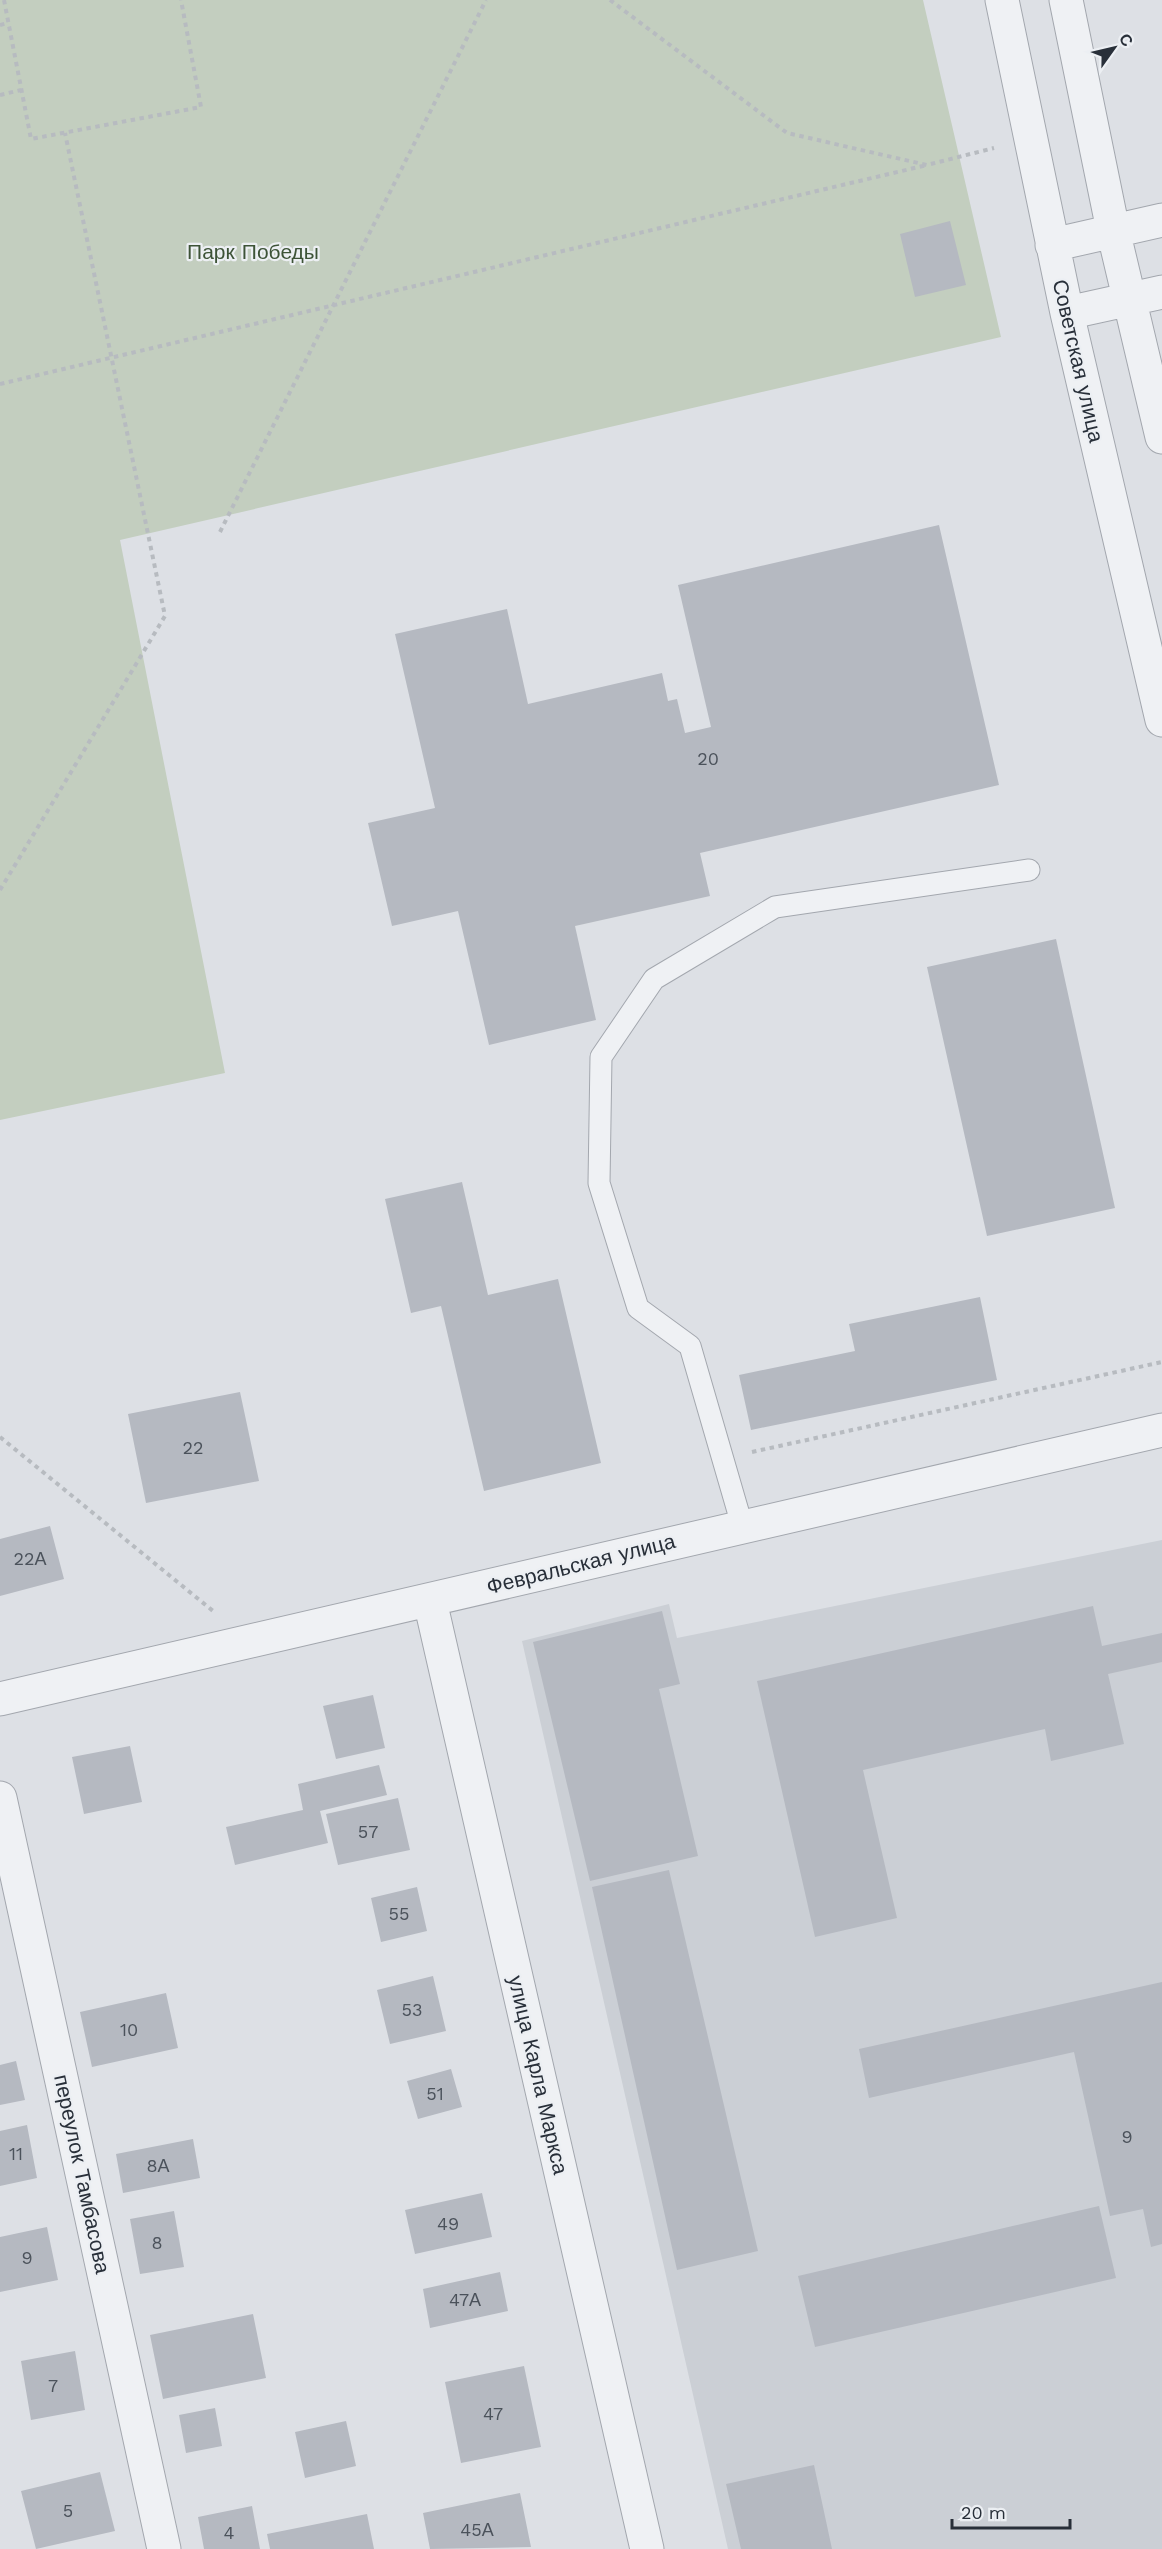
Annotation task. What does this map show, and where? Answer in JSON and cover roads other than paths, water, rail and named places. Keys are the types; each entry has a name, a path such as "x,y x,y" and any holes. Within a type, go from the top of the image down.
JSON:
{"street":[{"name":"Советская улица","path":"1002,0 1067,313 1162,720"},
{"path":"1066,0 1113,230 1162,437"},
{"path":"1052,245 1162,220"},
{"path":"1067,313 1162,292"},
{"name":"Февральская улица","path":"0,1699 225,1645 430,1601 742,1526 1162,1430"},
{"name":"улица Карла Маркса","path":"430,1601 647,2549"},
{"name":"переулок Тамбасова","path":"0,1798 164,2549"}],"lane":[{"path":"742,1526 690,1346 638,1308 599,1184 601,1057 654,979 775,907 1029,870"}],"park label":[{"name":"Парк Победы","path":"253,252"}]}
